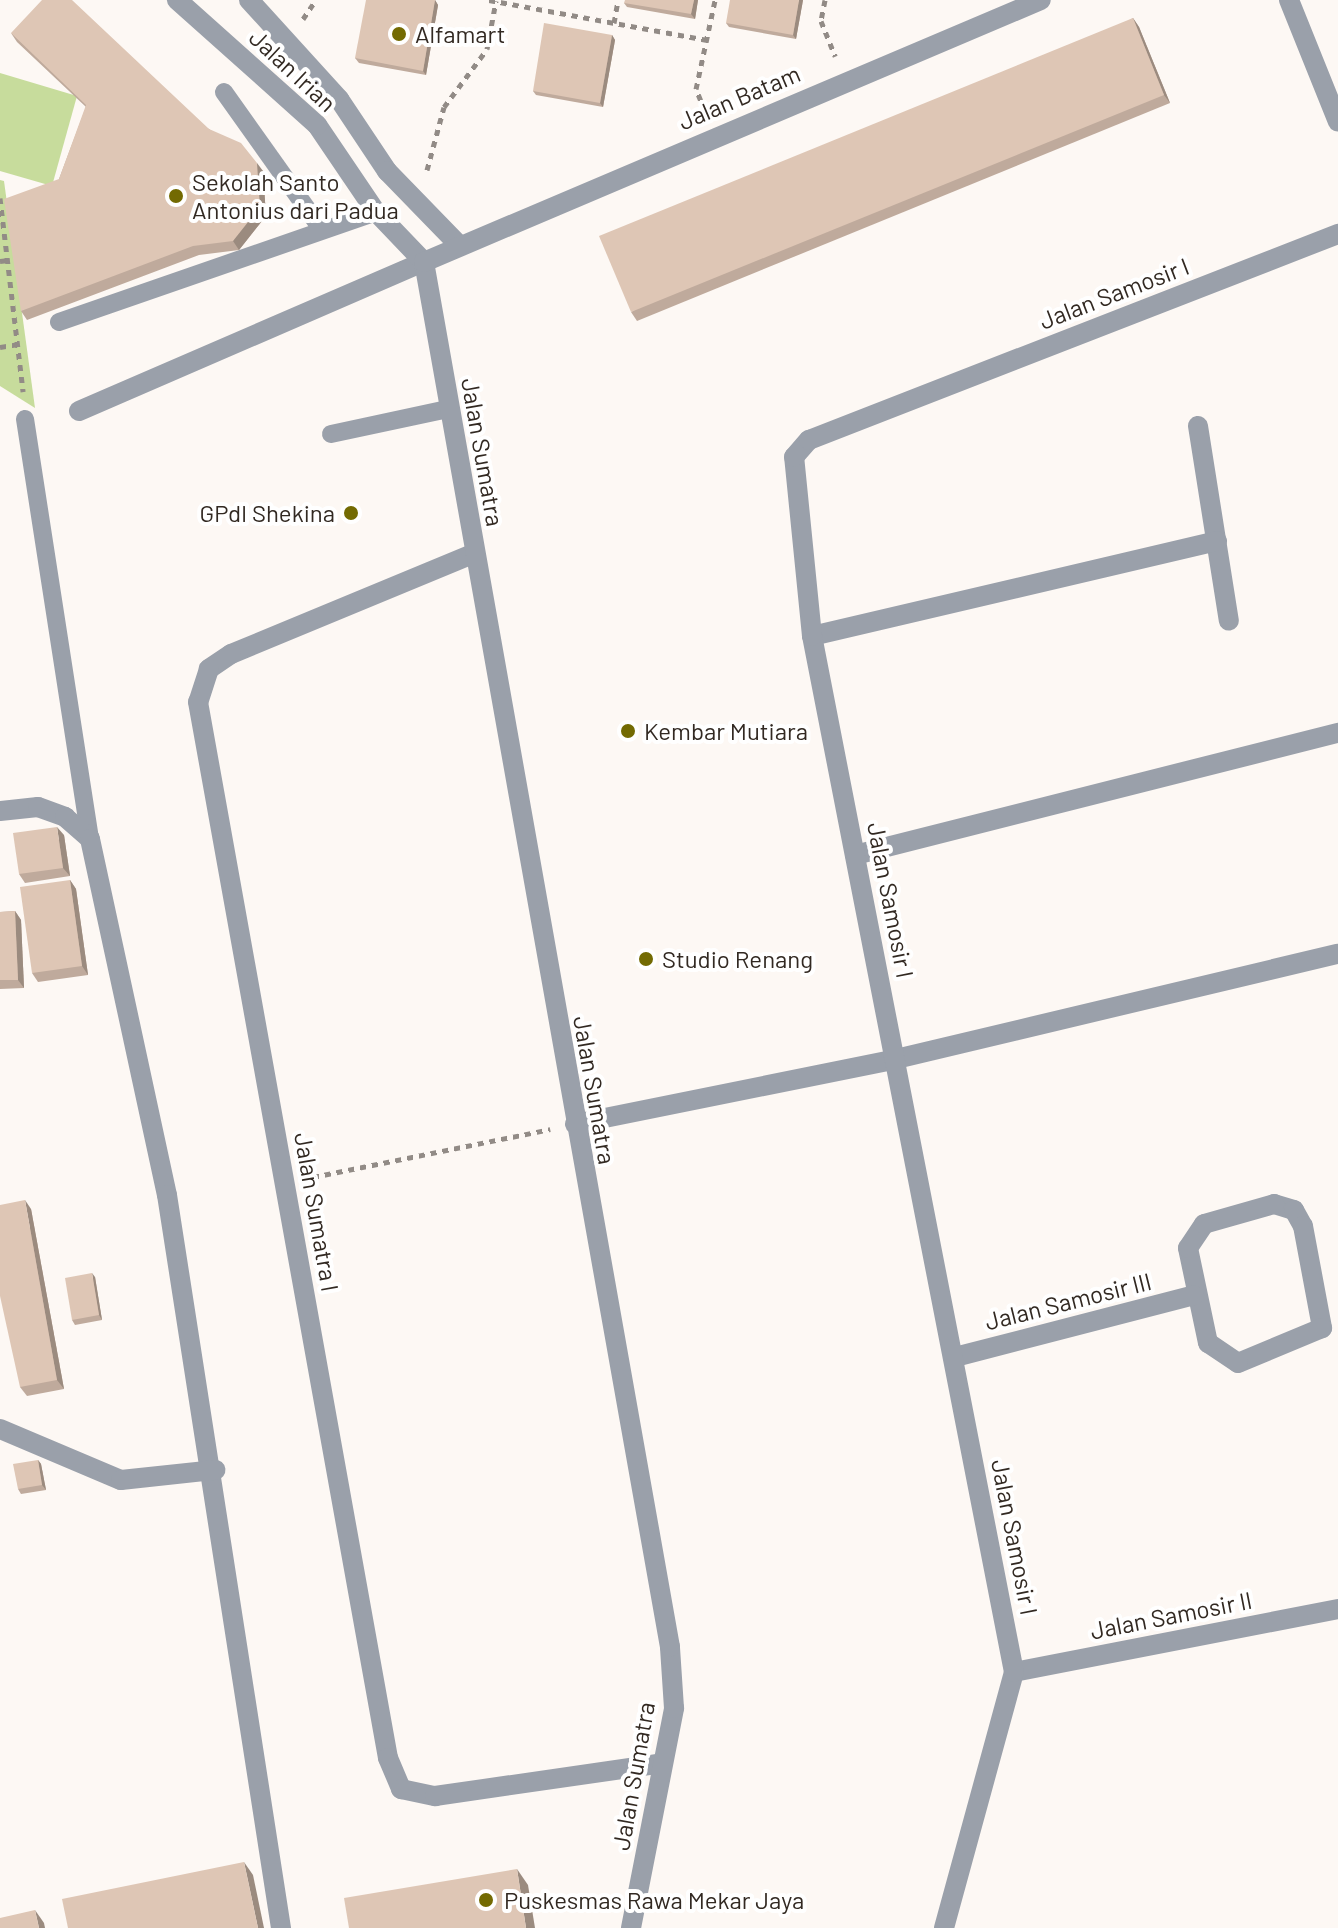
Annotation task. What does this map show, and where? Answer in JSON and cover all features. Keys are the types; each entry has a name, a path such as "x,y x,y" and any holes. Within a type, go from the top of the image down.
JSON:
{"street":[{"name":"Jalan Irian","path":"177,0 317,125 376,212 424,262"},
{"name":"Jalan Irian","path":"249,0 339,99 387,171 420,199 457,243"},
{"name":"Jalan Batam","path":"79,411 424,262 457,243 1041,0"},
{"path":"1289,0 1338,122"},
{"name":"Jalan Samosir I","path":"944,1928 1014,1672 812,636 791,480 794,457 809,440 1338,234"},
{"name":"Jalan Sumatra","path":"424,262 670,1647 674,1708 631,1928"},
{"path":"1198,426 1229,621"},
{"path":"812,636 1217,541"},
{"name":"Jalan Sumatra I","path":"475,553 231,654 201,684 198,702 388,1758 401,1789 435,1796 663,1763"},
{"path":"855,855 1338,733"},
{"path":"0,811 38,807 65,817 90,839 167,1195 215,1470 281,1928"},
{"path":"575,1124 896,1059 1338,954"},
{"path":"1274,1204 1294,1210 1303,1226 1322,1328 1238,1363 1208,1343 1194,1295 1192,1232 1274,1204"},
{"name":"Jalan Samosir III","path":"955,1357 1194,1295"},
{"path":"0,1429 121,1480 215,1470"},
{"name":"Jalan Samosir II","path":"1014,1672 1338,1609"}],"lane":[{"path":"224,92 322,230"},
{"path":"59,322 376,212"},
{"path":"331,434 448,409"},
{"path":"25,419 90,839"}],"path":[{"path":"489,0 707,40"},
{"path":"614,23 618,0"},
{"path":"715,0 696,89 715,136"},
{"path":"825,0 821,21 845,82"},
{"path":"420,199 444,107 487,49 496,1"},
{"path":"0,198 20,344 25,419"},
{"path":"0,261 9,260"},
{"path":"0,347 20,344"},
{"path":"285,1183 575,1124"}],"green space":[{"path":"0,73 77,96 52,186 0,171"},
{"path":"0,180 4,181 35,408 0,386"}],"building":[{"path":"42,0 72,0 209,129 241,143 257,163 260,207 233,241 193,246 21,311 4,199 59,179 86,105 11,33"},
{"path":"366,0 435,0 423,71 355,58"},
{"path":"625,0 694,0 691,14 624,3"},
{"path":"730,0 799,0 793,35 726,23"},
{"path":"1133,18 1164,95 631,312 599,236"},
{"path":"544,23 612,35 600,103 533,91"},
{"path":"57,827 63,868 19,874 13,833"},
{"path":"70,880 82,966 32,973 20,887"},
{"path":"15,911 18,980 0,980 0,912"},
{"path":"25,1200 57,1380 20,1387 0,1296 0,1205"},
{"path":"92,1273 99,1315 72,1320 65,1278"},
{"path":"38,1460 42,1485 18,1489 13,1464"},
{"path":"244,1862 258,1928 68,1928 62,1899"},
{"path":"517,1869 526,1928 349,1928 344,1898"},
{"path":"35,1910 39,1928 0,1928 0,1918"}],"place":[{"name":"Alfamart","path":"399,34"},
{"name":"Sekolah Santo Antonius dari Padua","path":"176,196"},
{"name":"GPdI Shekina","path":"351,513"},
{"name":"Kembar Mutiara","path":"628,731"},
{"name":"Studio Renang","path":"646,959"},
{"name":"Puskesmas Rawa Mekar Jaya","path":"486,1900"}]}
